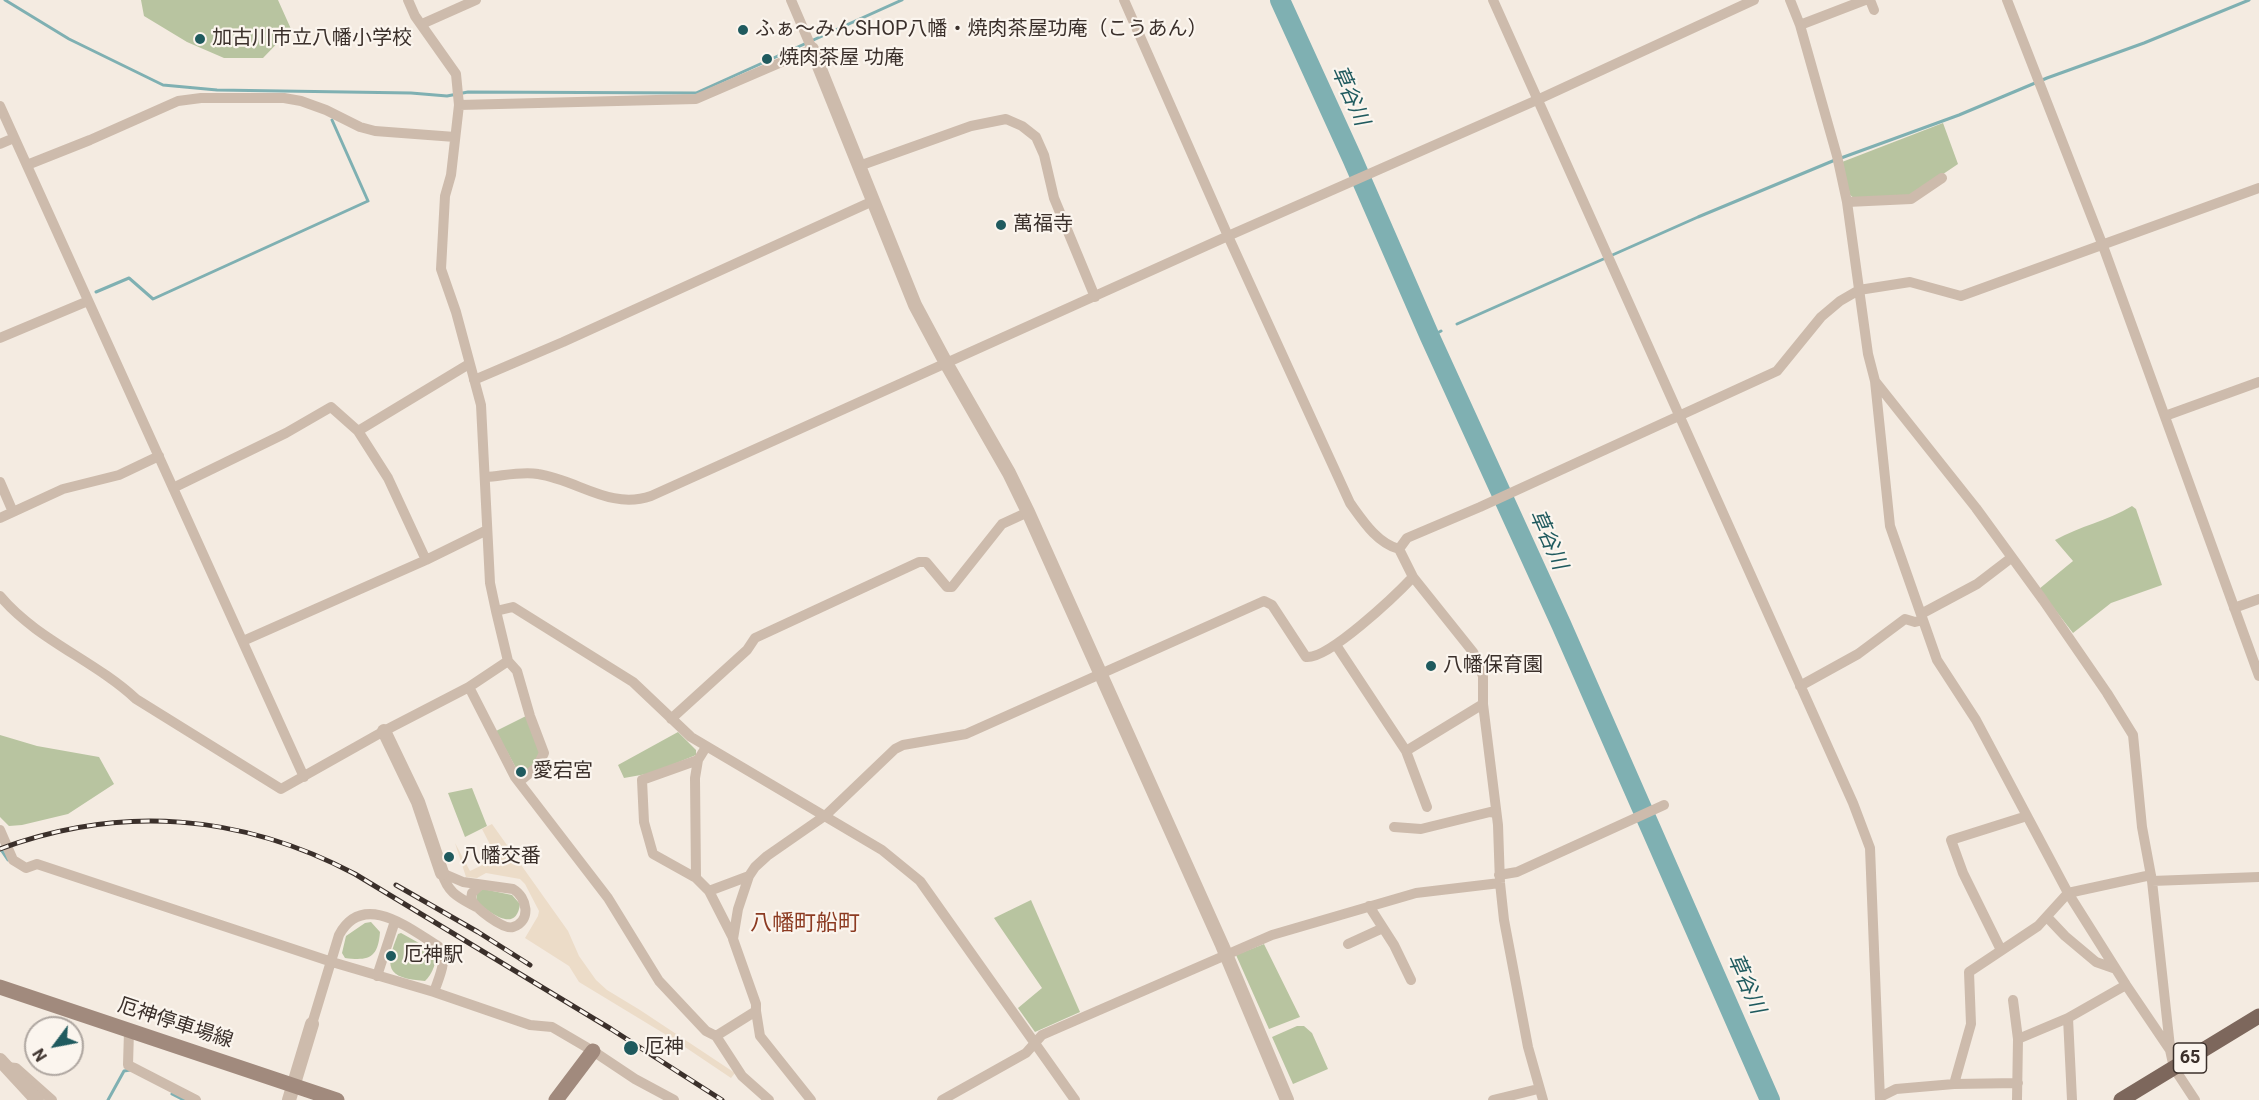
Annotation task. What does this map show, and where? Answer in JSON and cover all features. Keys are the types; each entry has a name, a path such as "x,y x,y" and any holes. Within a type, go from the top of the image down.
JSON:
{"main road":[{"name":"厄神停車場線","path":"0,987 129,1031 291,1093 337,1100"},
{"name":"65","path":"2121,1100 2259,1016"},
{"path":"556,1100 593,1051"}],"street":[{"path":"408,0 456,74 459,105 451,175 445,196 441,269 456,312 481,405 490,584 508,661 517,670 530,716 544,753 537,766 519,782"},
{"path":"422,24 476,0"},
{"path":"791,0 915,305 1009,473 1028,512 1226,954 1287,1100"},
{"path":"1124,0 1228,236 1350,502 1366,526 1389,546 1399,549 1413,577 1473,652 1483,676 1482,704 1496,813 1504,920 1528,1047 1542,1100"},
{"path":"1492,0 1853,803 1870,848 1880,1098 1896,1089 1954,1084 2018,1083"},
{"path":"486,477 535,473 554,477 625,501 639,500 1537,100 1754,0"},
{"path":"1790,0 1800,25 1837,156 1847,202 1868,354 1875,381 1890,526 1937,660 1976,720 2068,893 2170,1050"},
{"path":"1800,25 1865,0"},
{"path":"2007,0 2103,246 2259,676"},
{"path":"459,105 696,99 812,49"},
{"path":"27,165 178,101 201,98 284,98 326,110 360,127 375,131 455,137"},
{"path":"0,106 304,777"},
{"path":"859,166 971,126 1006,119 1022,126 1036,137 1044,155 1054,198 1095,297"},
{"path":"0,144 15,138"},
{"path":"1847,202 1911,199 1942,178"},
{"path":"1399,549 1407,538 1777,371 1821,317 1840,301 1859,290 1910,282 1961,296 2259,188"},
{"path":"474,380 564,342 873,201"},
{"path":"0,338 88,301"},
{"path":"358,431 469,364"},
{"path":"1875,381 1976,508 2072,640 2133,735 2142,827 2152,878 2170,1050 2174,1068 2195,1100"},
{"path":"2165,416 2259,382"},
{"path":"173,488 286,433 331,407 358,431 388,478 426,560"},
{"path":"0,518 63,489 119,476 159,456"},
{"path":"0,482 13,512"},
{"path":"670,719 747,650 755,638 919,562 926,562 947,587 952,587 1002,524 1028,512"},
{"path":"243,641 426,560 487,530"},
{"path":"1800,686 1858,654 1905,619 1915,622 1977,584 2011,558"},
{"path":"733,939 738,909 749,876 755,867 826,815 895,749 903,745 966,734 1264,600 1272,605 1306,657 1317,656 1336,645 1392,599 1413,577"},
{"path":"0,596 16,614 116,680 136,699 280,789 469,687 508,661"},
{"path":"2234,608 2259,599"},
{"path":"496,611 513,608 591,655 633,682 691,737 882,850 920,881 1075,1100"},
{"path":"1336,645 1406,751 1427,791 1427,807"},
{"path":"469,687 519,782 608,898 658,981 700,1024 716,1036 742,1076 769,1100"},
{"path":"1406,751 1482,704"},
{"path":"384,731 418,802 442,873 447,887 452,893 507,927 514,927 526,910 525,901 520,893 513,889 463,882 442,873"},
{"path":"696,878 695,778 698,760 706,747"},
{"path":"698,760 642,780 644,822 653,854 696,878 709,891 733,939 756,1004 760,1036 811,1100"},
{"path":"942,1100 1026,1053 1042,1035 1272,935 1416,893 1500,879 1665,805"},
{"path":"1394,827 1420,829 1490,812 1496,813"},
{"path":"2001,950 1963,873 1951,840 2027,816"},
{"path":"0,831 13,860 26,867 37,864 530,1025 552,1027 593,1051 635,1080 674,1100"},
{"path":"709,891 749,876"},
{"path":"1954,1084 1971,1024 1969,972 2038,926 2068,893 2152,878 2259,877"},
{"path":"478,909 471,899 472,893 480,885"},
{"path":"1369,906 1412,980"},
{"path":"291,1093 343,927 369,913 377,913 438,946 443,951 444,959 434,992"},
{"path":"2047,917 2065,936 2096,962 2116,969"},
{"path":"377,976 395,921"},
{"path":"1348,944 1383,928"},
{"path":"2018,1039 2068,1018 2126,985"},
{"path":"2013,1000 2018,1039 2017,1100"},
{"path":"716,1036 756,1011"},
{"path":"2068,1018 2072,1100"},
{"path":"129,1031 128,1065 196,1100"},
{"path":"3,1064 37,1100"},
{"path":"3,1064 16,1068 52,1100"},
{"path":"1493,1100 1538,1089"}],"green space":[{"path":"141,0 278,0 291,29 263,58 224,58 187,42 144,16"},
{"path":"1943,123 1958,164 1909,197 1855,199 1850,195 1842,162"},
{"path":"2132,506 2136,509 2162,585 2111,603 2073,633 2039,589 2073,561 2055,540"},
{"path":"526,716 541,753 528,774 523,767 517,770 496,731"},
{"path":"678,732 696,750 696,755 652,773 624,778 618,765"},
{"path":"0,735 37,746 99,757 114,784 68,814 9,826 0,817"},
{"path":"472,788 487,826 465,837 448,793"},
{"path":"483,889 512,895 520,904 513,918 501,918 476,902 477,893"},
{"path":"1031,900 1080,1012 1035,1032 1018,1008 1042,988 994,918"},
{"path":"371,922 380,932 374,952 366,958 345,958 342,953 346,936 365,923"},
{"path":"401,933 435,952 434,967 425,981 402,977 395,974 392,969 391,955 398,934"},
{"path":"1264,944 1300,1017 1269,1029 1236,955"},
{"path":"1297,1026 1304,1026 1312,1033 1328,1069 1293,1084 1272,1037"}],"shaded area":[{"path":"492,824 568,931 579,956 596,980 607,990 735,1073 731,1078 673,1039 579,982 569,966 525,938 539,911 520,879 486,873 477,878 466,877 455,843 470,871 497,858 482,829"}],"waterway":[{"path":"5,0 69,39 163,85 217,90 411,93 447,96 468,92 696,93 902,0"},
{"name":"草谷川","path":"1280,0 1561,624 1770,1100"},
{"path":"1841,158 1959,115 2047,78 2144,43 2249,0"},
{"path":"96,292 129,278 153,299 368,201 332,120"},
{"path":"1457,324 1698,217 1835,160"},
{"path":"1430,337 1441,331"},
{"path":"0,848 8,860"},
{"path":"108,1100 124,1071 130,1070"},
{"path":"172,1094 184,1100"}],"railway":[{"path":"0,849 45,835 90,825 135,821 180,822 224,828 268,838 312,854 355,874 611,1029 722,1100"},
{"path":"396,885 530,965"}],"place":[{"name":"ふぁ～みんSHOP八幡・焼肉茶屋功庵（こうあん）","path":"743,30"},
{"name":"加古川市立八幡小学校","path":"200,39"},
{"name":"焼肉茶屋 功庵","path":"767,59"},
{"name":"萬福寺","path":"1001,225"},
{"name":"八幡保育園","path":"1431,666"},
{"name":"愛宕宮","path":"521,772"},
{"name":"八幡交番","path":"449,857"},
{"name":"厄神駅","path":"391,956"},
{"name":"厄神","path":"631,1048"}],"district":[{"name":"八幡町船町","path":"805,924"}]}
